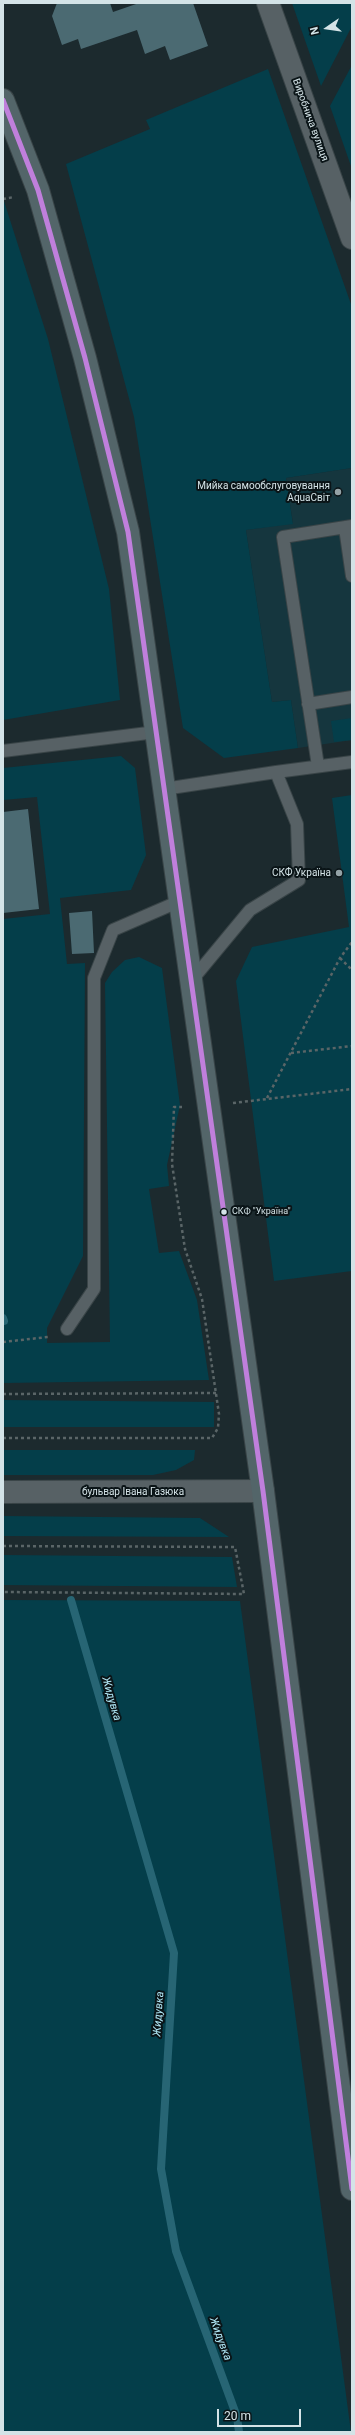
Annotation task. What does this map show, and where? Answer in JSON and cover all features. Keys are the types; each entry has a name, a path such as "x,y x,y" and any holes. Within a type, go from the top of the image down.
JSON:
{"main road":[{"path":"3,100 40,198 85,358 128,532 263,1491 352,2189"}],"street":[{"name":"Виробнича вулиця","path":"268,3 352,238"},
{"name":"бульвар Івана Газюка","path":"3,1492 263,1491"}],"lane":[{"path":"318,766 283,537 348,527 352,576"},
{"path":"308,704 352,697"},
{"path":"3,751 156,732"},
{"path":"164,789 352,762"},
{"path":"192,980 250,910 299,880 296,824 276,772"},
{"path":"67,1329 94,1288 94,978 113,930 180,901"}],"path":[{"path":"267,1099 340,958 352,942"},
{"path":"340,958 352,970"},
{"path":"291,1053 352,1046"},
{"path":"3,1342 30,1341 54,1336 67,1329"},
{"path":"3,1394 216,1393"},
{"path":"3,1438 212,1438"},
{"path":"3,1546 235,1547 244,1594 3,1592"}],"shaded area":[{"path":"292,3 352,3 352,26 321,86"},
{"path":"352,65 352,169 330,106"},
{"path":"268,69 352,307 352,468 286,478 293,524 246,530 272,702 291,700 298,748 224,758 183,728 134,417 66,164 150,129 146,120"},
{"path":"3,198 48,339 109,589 120,700 3,720"},
{"path":"352,468 352,740 298,748 291,700 272,702 246,530 293,523 286,478"},
{"path":"352,718 352,740 334,742 331,721"},
{"path":"121,756 135,768 146,855 131,890 60,898 67,964 85,963 83,1256 47,1328 47,1343 110,1342 105,983 112,972 125,960 139,957 162,968 180,1105 167,1165 169,1186 149,1189 159,1253 179,1251 197,1300 209,1380 3,1383 3,919 50,914 37,797 3,800 3,768"},
{"path":"352,795 352,1271 274,1281 236,981 252,947 349,927 332,798"},
{"path":"3,1400 214,1402 214,1427 3,1427"},
{"path":"3,1450 195,1450 194,1460 176,1470 153,1475 3,1475"},
{"path":"3,1516 200,1518 229,1537 3,1536"},
{"path":"3,1555 232,1557 237,1587 3,1585"},
{"path":"3,1600 240,1601 351,2432 3,2432"}],"building":[{"path":"57,3 110,3 113,12 139,3 193,3 208,46 170,60 165,46 145,54 137,30 81,49 78,39 62,45 52,16"},
{"path":"28,809 39,909 3,913 3,812"},
{"path":"92,911 94,953 72,954 69,913"}],"waterway":[{"name":"Жидувка","path":"71,1600 174,1953 161,2169 176,2251 237,2417 239,2432"}],"transit line":[{"path":"3,100 38,190 85,358 128,532 263,1491 352,2189"}],"place":[{"name":"Мийка самообслуговування AquaСвіт","path":"338,492"},
{"name":"СКФ Україна","path":"339,873"},
{"name":"СКФ \"Україна\"","path":"224,1212"}]}
